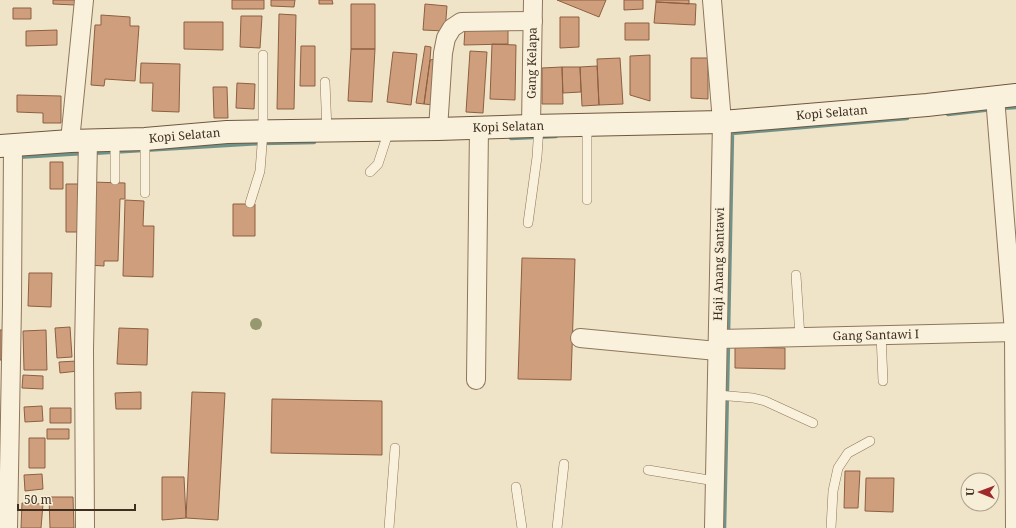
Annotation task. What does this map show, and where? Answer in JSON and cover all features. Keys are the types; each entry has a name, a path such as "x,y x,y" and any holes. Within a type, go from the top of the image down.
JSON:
{"street":[{"path":"84,0 79,141 84,350 85,528"},
{"name":"Gang Kelapa","path":"533,0 535,126"},
{"name":"Haji Anang Santawi","path":"712,0 722,122 724,342 717,396 714,528"},
{"path":"438,129 443,53 446,38 452,28 461,22 533,21"},
{"path":"1006,100 1015,332 1015,528"},
{"name":"Kopi Selatan","path":"6,146 79,141 145,139 227,132 438,129 479,138 535,126 722,122 1006,100"},
{"path":"476,380 479,138"},
{"path":"6,146 12,304 8,528"},
{"name":"Gang Santawi I","path":"580,338 724,342 800,337 1015,332"}],"lane":[{"path":"250,203 260,171 263,132 263,55"},
{"path":"325,82 327,131"},
{"path":"586,125 587,200"},
{"path":"528,223 537,157 535,126"},
{"path":"370,172 378,164 389,130"},
{"path":"145,139 145,193"},
{"path":"115,140 115,180"},
{"path":"796,275 800,337"},
{"path":"881,335 883,381"},
{"path":"717,396 765,400 813,423"},
{"path":"831,528 833,491 838,468 848,453 870,441"},
{"path":"389,528 395,448"},
{"path":"557,528 564,464"},
{"path":"648,470 715,481"},
{"path":"516,487 522,528"}],"building":[{"path":"53,0 76,0 75,5 53,4"},
{"path":"232,0 264,0 264,9 232,9"},
{"path":"271,0 295,0 294,7 271,6"},
{"path":"319,0 332,0 333,4 319,4"},
{"path":"557,0 606,0 599,17"},
{"path":"624,0 643,0 643,9 624,10"},
{"path":"656,0 689,0 689,4 656,2"},
{"path":"656,2 696,4 695,25 654,23"},
{"path":"351,4 375,4 375,49 351,49"},
{"path":"425,4 447,6 445,31 423,30"},
{"path":"13,8 31,8 31,19 13,19"},
{"path":"279,14 296,15 294,109 277,109"},
{"path":"101,15 130,17 130,26 139,26 135,81 105,79 104,86 91,85 95,25 101,25"},
{"path":"241,16 262,16 260,48 240,47"},
{"path":"560,17 579,17 579,47 560,48"},
{"path":"184,22 223,22 223,50 184,49"},
{"path":"625,23 649,23 649,40 625,40"},
{"path":"508,24 508,44 464,45 465,28"},
{"path":"57,30 57,45 26,46 26,31"},
{"path":"492,44 516,45 515,100 490,99"},
{"path":"301,46 315,46 315,86 300,86"},
{"path":"425,46 431,47 424,104 416,103"},
{"path":"351,49 375,49 372,102 348,101"},
{"path":"470,51 487,52 483,113 466,112"},
{"path":"393,52 417,54 411,105 387,102"},
{"path":"650,55 650,101 630,95 630,56"},
{"path":"620,58 623,104 599,105 597,59"},
{"path":"691,58 708,58 708,99 691,98"},
{"path":"436,59 434,105 424,104 430,60"},
{"path":"141,63 180,64 179,112 152,111 153,83 140,83"},
{"path":"597,66 599,105 582,106 580,67"},
{"path":"562,67 563,104 542,104 542,68"},
{"path":"562,67 580,67 581,92 563,93"},
{"path":"237,83 255,84 254,109 236,108"},
{"path":"213,87 227,87 228,118 214,118"},
{"path":"17,95 61,96 61,123 43,123 43,113 17,112"},
{"path":"50,162 63,162 63,189 50,189"},
{"path":"91,182 125,183 125,199 120,199 118,261 104,261 104,266 88,265"},
{"path":"66,184 81,184 81,232 66,232"},
{"path":"125,200 144,201 143,226 154,226 153,277 123,276"},
{"path":"233,204 255,204 255,236 233,236"},
{"path":"522,258 575,259 571,380 518,379"},
{"path":"29,273 52,273 51,307 28,306"},
{"path":"70,327 72,357 57,358 55,328"},
{"path":"119,328 148,329 147,365 117,364"},
{"path":"0,330 5,330 3,360 0,360"},
{"path":"46,330 47,370 24,370 23,331"},
{"path":"735,347 785,348 785,369 735,368"},
{"path":"77,361 78,371 60,373 59,362"},
{"path":"23,375 43,376 43,389 22,388"},
{"path":"141,392 141,409 116,409 115,393"},
{"path":"192,392 225,393 218,520 186,518"},
{"path":"272,399 382,401 382,455 271,453"},
{"path":"42,406 43,421 25,422 24,407"},
{"path":"50,408 71,408 71,423 50,423"},
{"path":"47,429 69,429 69,439 47,439"},
{"path":"29,438 45,438 45,468 29,468"},
{"path":"845,471 860,471 858,508 844,508"},
{"path":"42,474 43,489 25,491 24,475"},
{"path":"162,477 184,477 186,518 162,520"},
{"path":"866,478 894,478 893,512 865,511"},
{"path":"49,497 73,497 74,528 50,528"},
{"path":"22,503 43,504 41,528 21,528"}],"waterway":[{"path":"1000,108 1016,107"},
{"path":"948,114 992,109"},
{"path":"728,334 732,133 907,118"},
{"path":"511,138 556,136"},
{"path":"92,153 262,143 314,142"},
{"path":"16,157 84,153"},
{"path":"724,528 728,342"}]}
